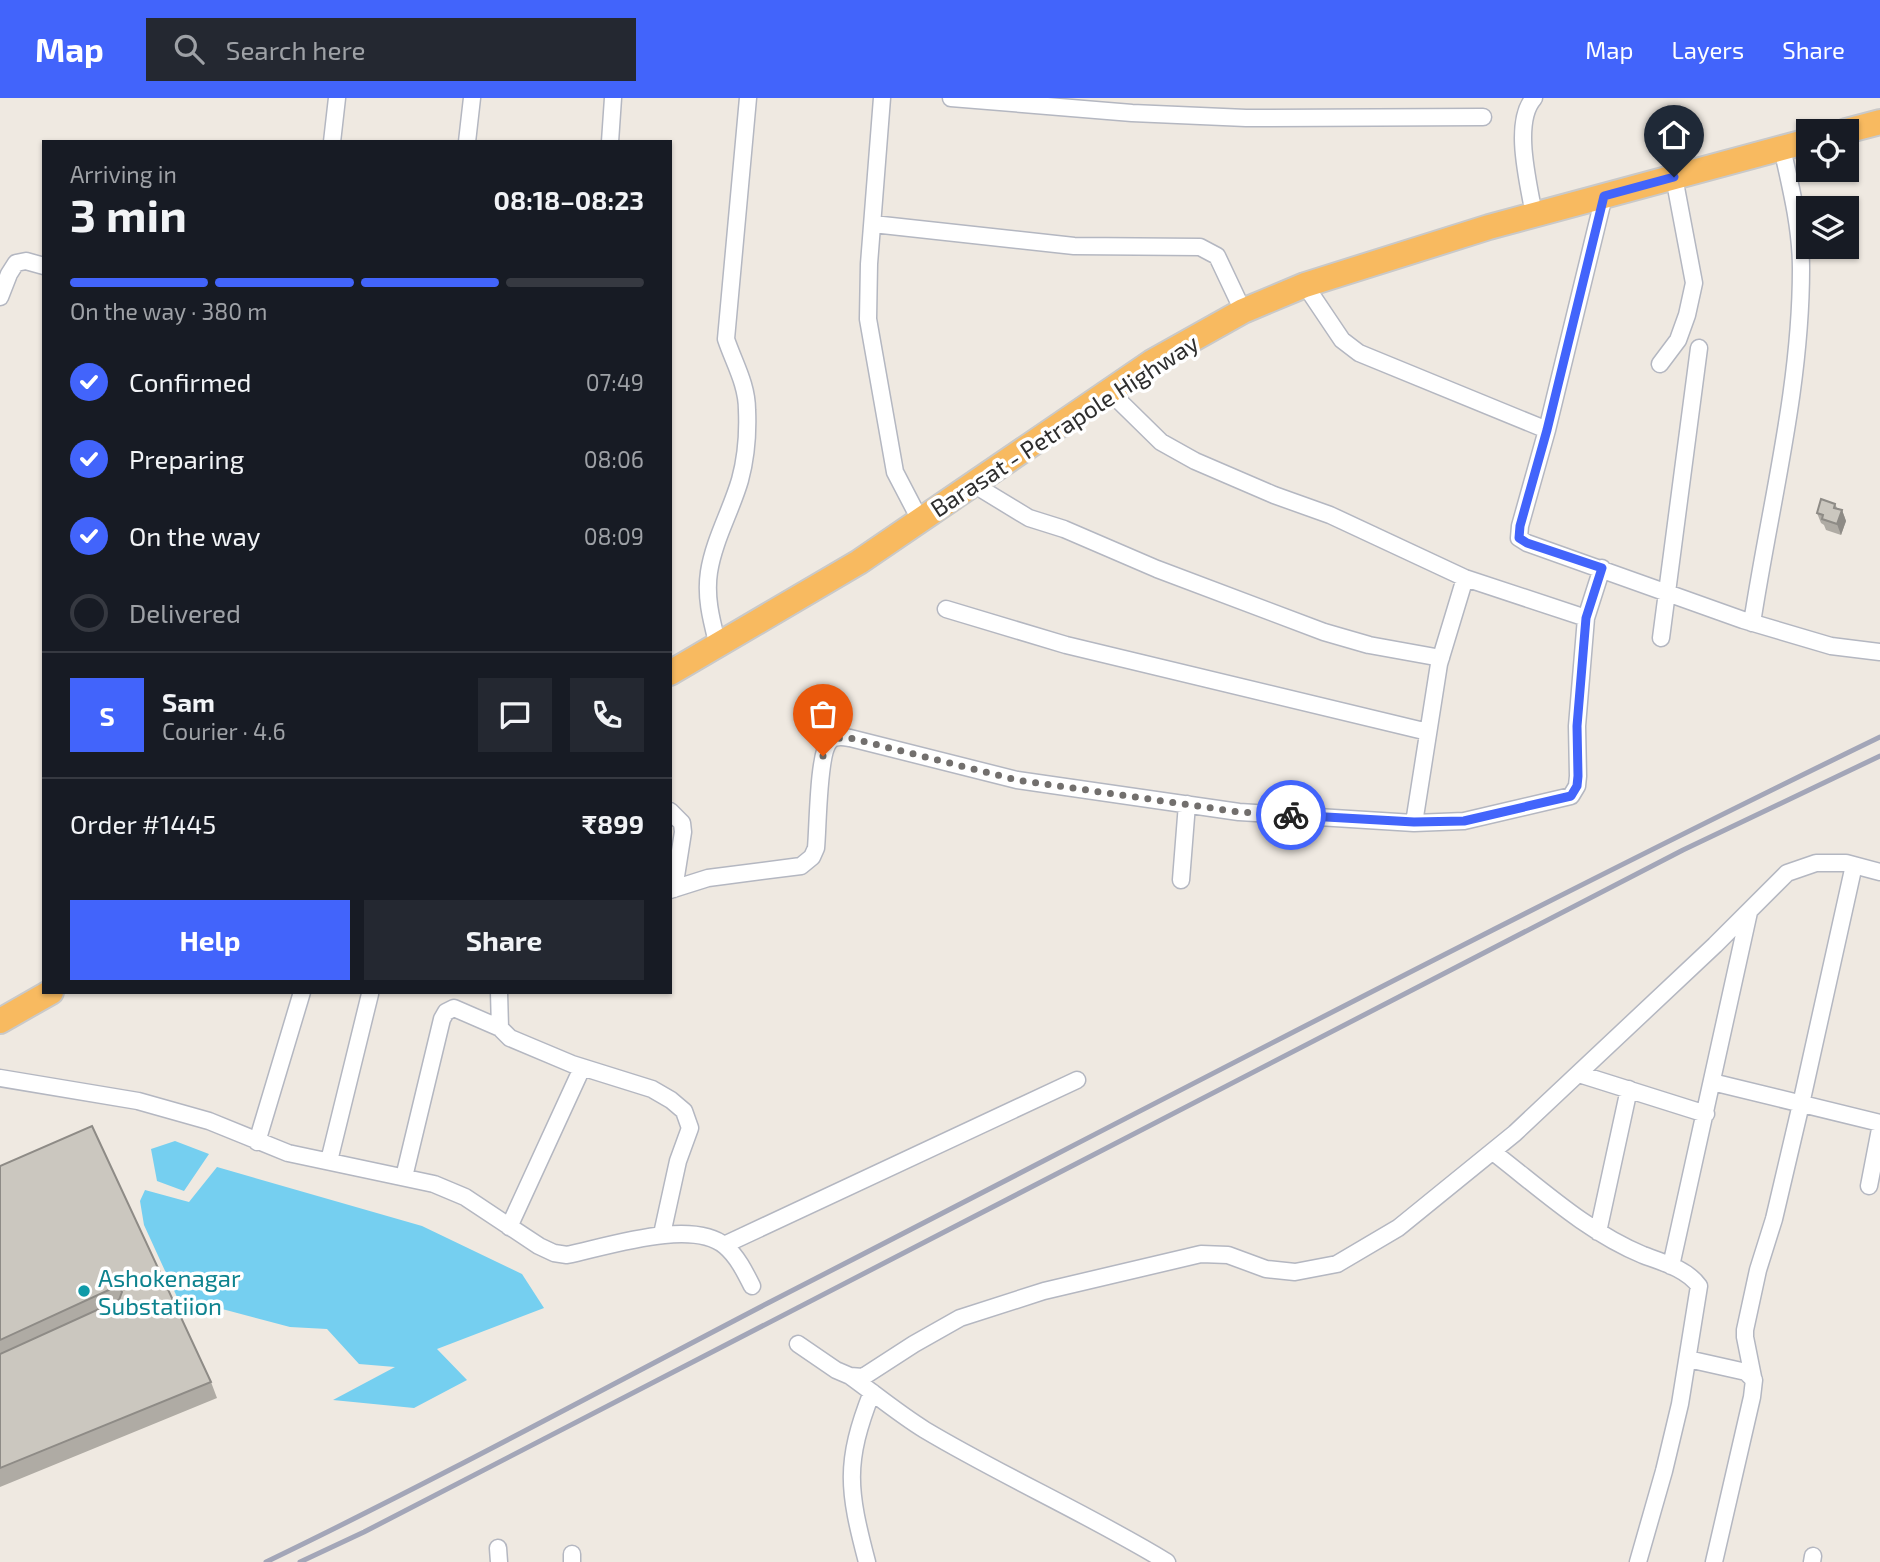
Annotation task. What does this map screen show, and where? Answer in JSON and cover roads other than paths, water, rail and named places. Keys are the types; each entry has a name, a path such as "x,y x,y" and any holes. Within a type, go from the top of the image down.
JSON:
{"highway":[{"path":"1859,128 1880,122"},
{"name":"Barasat - Petrapole Highway","path":"672,672 859,562 1108,390 1152,362 1243,312 1305,285 1534,215 1796,144"},
{"path":"0,1021 47,994"}],"street":[{"path":"332,140 337,98"},
{"path":"467,140 471,98"},
{"path":"610,140 613,98"},
{"path":"718,646 709,610 709,573 716,542 740,479 746,438 747,407 740,370 726,339 748,98"},
{"path":"882,98 869,264 868,319 895,472 920,520"},
{"path":"951,98 1095,104 1246,118 1483,117"},
{"path":"1534,98 1526,112 1524,146 1534,215"},
{"path":"1752,623 1793,387 1798,325 1801,269 1799,239 1782,148"},
{"path":"1660,364 1678,340 1688,314 1694,283 1674,177"},
{"path":"1604,196 1519,538 1752,623 1831,646 1880,652"},
{"path":"873,224 1074,246 1200,247 1217,256 1243,312"},
{"path":"0,297 16,263 26,261 42,265"},
{"path":"1305,285 1342,340 1359,353 1547,430"},
{"path":"1661,638 1699,348"},
{"path":"1108,390 1161,442 1195,461 1274,495 1330,515 1465,578 1586,618"},
{"path":"973,484 1029,518 1324,632 1370,645 1441,658"},
{"path":"672,813 682,823 683,832 672,890 708,878 800,866 812,857 816,848 823,756 829,742 837,737 1017,780 1239,812 1414,822 1464,821 1571,796 1577,786 1578,776 1577,726 1586,618 1602,568"},
{"path":"1414,822 1441,658 1465,578"},
{"path":"946,609 1066,645 1428,732"},
{"path":"1181,880 1187,804"},
{"path":"850,1377 863,1377 875,1371 914,1344 960,1318 1044,1291 1201,1254 1228,1255 1266,1269 1295,1272 1337,1264 1398,1228 1493,1152 1579,1074 1787,873 1816,863 1854,865 1880,872"},
{"path":"1714,1562 1752,1397 1753,1377 1745,1330 1801,1104 1854,865"},
{"path":"1671,1266 1749,912"},
{"path":"257,1142 301,994"},
{"path":"329,1161 370,994"},
{"path":"499,994 500,1028"},
{"path":"404,1177 442,1019 446,1012 454,1008 500,1028 510,1038 582,1068 652,1089 684,1111 690,1128 678,1161 662,1234"},
{"path":"509,1227 582,1068"},
{"path":"1579,1074 1706,1114"},
{"path":"0,1079 138,1101 209,1121 288,1153 433,1184 465,1197 539,1246 567,1255 662,1234 702,1236 723,1245 743,1268 752,1286"},
{"path":"723,1245 1077,1080"},
{"path":"1712,1082 1880,1123"},
{"path":"1598,1233 1629,1089"},
{"path":"1869,1186 1880,1129"},
{"path":"1493,1152 1598,1233 1622,1247 1671,1266 1699,1286 1688,1359 1664,1471 1638,1562"},
{"path":"798,1344 922,1428 1167,1562"},
{"path":"1688,1359 1746,1372 1753,1377"},
{"path":"867,1562 856,1521 850,1468 860,1423 872,1392"}],"water":[{"path":"175,1141 209,1154 184,1191 157,1181 151,1149"},
{"path":"217,1167 422,1226 522,1274 544,1308 437,1349 467,1380 414,1408 333,1400 395,1367 359,1364 327,1329 290,1327 177,1297 144,1225 140,1201 145,1190 189,1202"}],"railway":[{"path":"266,1562 456,1467 1461,946 1880,737"},
{"path":"300,1562 364,1532 1683,850 1880,756"}],"place":[{"name":"Ashokenagar Substatiion","path":"84,1291"}]}
